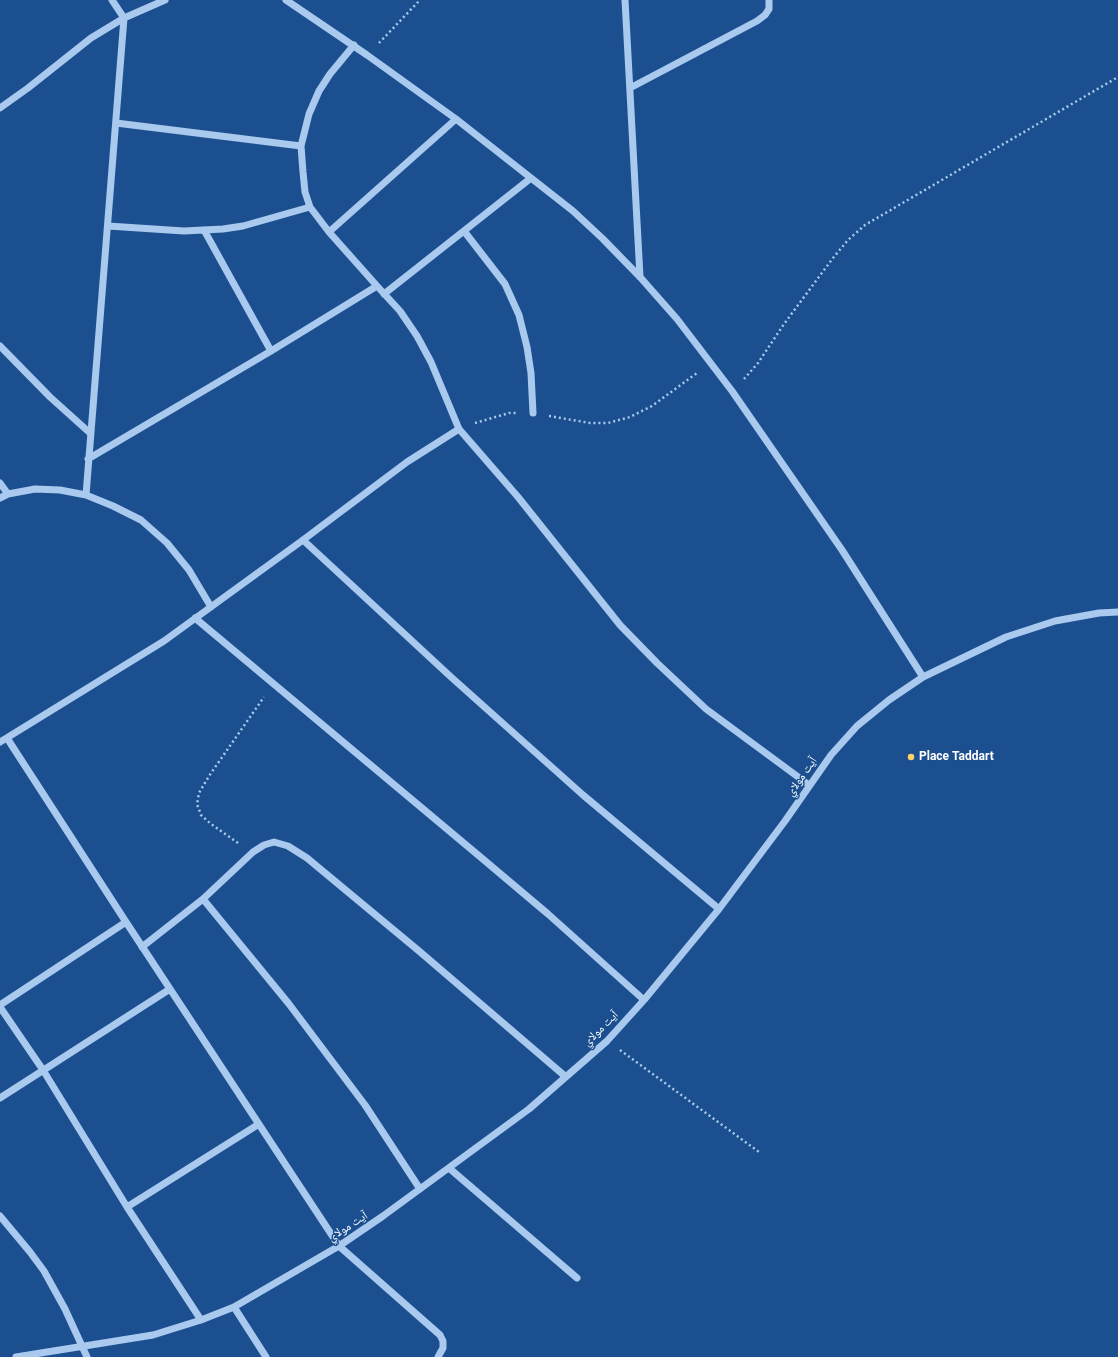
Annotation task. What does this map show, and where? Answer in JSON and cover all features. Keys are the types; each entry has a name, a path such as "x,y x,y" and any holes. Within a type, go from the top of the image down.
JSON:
{"street":[{"path":"86,495 124,18 112,0"},
{"path":"0,108 28,88 91,38 124,18 165,0"},
{"path":"286,0 354,45 456,119 573,211 640,277 677,319 732,391 842,550 923,677"},
{"path":"624,0 640,277"},
{"path":"630,88 757,21 765,15 769,9 769,0"},
{"path":"354,45 330,74 319,91 309,114 301,146 306,192 310,207 329,232 400,311 417,336 431,362 459,429 518,497 620,625 657,663 706,709 809,785"},
{"path":"329,232 456,119"},
{"path":"116,123 301,146"},
{"path":"384,294 531,178"},
{"path":"108,226 184,231 222,229 243,226 310,207"},
{"path":"204,230 271,351"},
{"path":"464,231 505,284 519,315 531,373 533,413"},
{"path":"88,459 271,351 377,286"},
{"path":"0,346 50,397 90,433"},
{"path":"438,1357 443,1348 443,1341 440,1335 339,1246 126,922 3,740 164,641 407,462 459,429"},
{"path":"0,483 8,494"},
{"path":"0,498 8,494 42,489 60,490 86,495 141,520 167,543 189,570 211,607"},
{"path":"303,540 451,677 583,794 718,909"},
{"name":"آيت مولاي","path":"16,1357 153,1335 234,1307 339,1246 384,1216 529,1109 607,1041 644,1000 718,909 785,821 831,755 857,726 889,700 923,677 1014,634 1055,621 1099,613 1118,612"},
{"path":"195,618 537,904 644,1000"},
{"path":"142,947 203,899 253,852 264,845 274,842 288,846 307,858 419,951 566,1077"},
{"path":"203,899 289,1004 365,1105 420,1188"},
{"path":"126,922 0,1006 43,1070 127,1207 200,1320"},
{"path":"0,1098 170,989"},
{"path":"127,1207 259,1124"},
{"path":"449,1168 577,1278"},
{"path":"0,1216 44,1271 65,1309 87,1357"},
{"path":"234,1307 266,1357"}],"path":[{"path":"367,55 420,0"},
{"path":"732,391 758,363 784,324 833,258 848,240 865,225 1118,77"},
{"path":"459,429 483,420 509,414 533,413 590,423 608,423 630,417 652,406 710,363"},
{"path":"253,852 211,824 201,815 197,804 199,793 209,776 274,684"},
{"path":"607,1041 759,1152"}],"place":[{"name":"Place Taddart","path":"911,757"}]}
